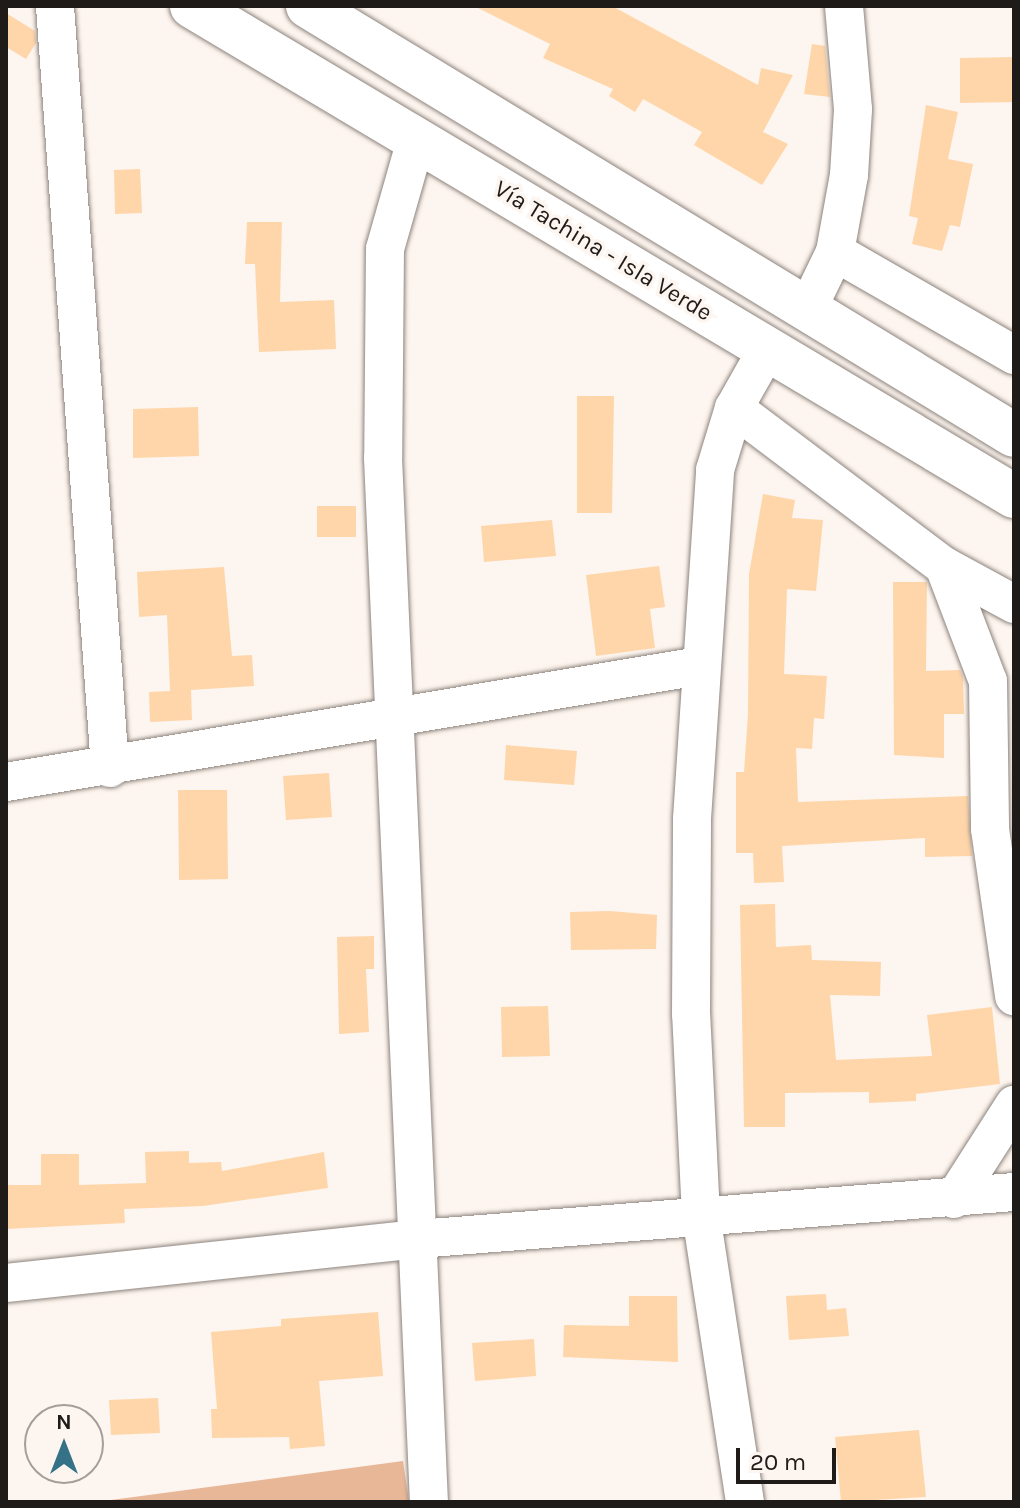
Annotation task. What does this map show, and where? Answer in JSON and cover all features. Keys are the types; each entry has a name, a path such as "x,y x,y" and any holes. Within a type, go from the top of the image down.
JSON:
{"main road":[{"name":"Vía Tachina - Isla Verde","path":"192,6 1014,496"},
{"path":"308,6 1014,435"}],"street":[{"path":"55,6 110,768"},
{"path":"807,310 835,252 849,175 853,109 844,6"},
{"path":"416,140 385,249 383,458 429,1502"},
{"path":"835,252 1014,355"},
{"path":"745,1502 701,1216 691,1014 699,666 715,470 734,408 768,348"},
{"path":"734,408 944,566 1014,604"},
{"path":"944,566 988,681 990,829 1014,996"},
{"path":"6,782 110,768 396,716 699,666"},
{"path":"954,1199 1014,1105"},
{"path":"6,1283 418,1239 1014,1192"}],"shaded area":[{"path":"403,1461 409,1502 96,1502"}],"building":[{"path":"474,6 612,6 758,85 761,68 793,75 763,132 788,144 762,185 694,145 702,132 643,99 635,112 609,96 613,89 543,58 550,44"},
{"path":"6,13 35,31 36,43 26,59 6,47"},
{"path":"812,44 825,46 830,97 804,94"},
{"path":"1014,57 1014,102 960,103 960,58"},
{"path":"926,105 958,112 948,159 973,164 960,227 950,225 942,251 912,244 918,218 909,216"},
{"path":"140,169 142,213 115,214 114,170"},
{"path":"247,222 282,222 280,302 334,300 336,349 259,352 255,264 245,264"},
{"path":"577,396 614,396 612,513 577,513"},
{"path":"198,407 199,456 133,458 133,409"},
{"path":"763,494 795,500 792,518 823,520 816,591 787,589 784,674 827,676 824,719 814,718 812,749 796,748 798,802 968,796 972,856 925,857 925,838 782,846 784,882 754,883 753,853 736,853 736,772 744,772 748,714 749,574"},
{"path":"317,506 356,506 356,537 317,537"},
{"path":"552,520 556,556 484,562 481,526"},
{"path":"659,566 665,607 650,609 655,648 596,656 586,575"},
{"path":"224,567 232,656 252,655 254,686 191,690 192,720 150,722 149,692 170,691 167,615 139,617 137,572"},
{"path":"893,582 927,582 926,671 960,670 963,677 964,714 944,714 944,758 894,755"},
{"path":"506,745 577,751 574,785 504,780"},
{"path":"329,773 332,817 286,820 283,776"},
{"path":"178,790 227,790 228,879 179,880"},
{"path":"775,904 776,947 811,945 812,960 881,962 880,996 830,995 836,1060 932,1056 927,1015 992,1007 1000,1084 916,1094 916,1101 869,1103 869,1092 785,1093 785,1127 744,1127 740,905"},
{"path":"570,912 657,915 656,949 571,950"},
{"path":"374,936 374,969 366,969 369,1032 339,1034 337,937"},
{"path":"548,1006 550,1056 502,1057 501,1007"},
{"path":"189,1151 189,1163 221,1162 222,1171 324,1152 328,1188 203,1206 124,1209 125,1223 6,1229 6,1185 41,1185 41,1154 79,1154 79,1185 146,1183 145,1152"},
{"path":"826,1294 827,1310 846,1308 849,1336 789,1340 786,1296"},
{"path":"629,1296 677,1296 678,1362 563,1357 564,1325 629,1326"},
{"path":"378,1312 383,1376 319,1381 325,1446 290,1449 289,1437 212,1438 211,1409 217,1409 211,1332 281,1326 281,1319"},
{"path":"534,1339 536,1376 475,1381 472,1343"},
{"path":"158,1398 160,1433 111,1435 109,1400"},
{"path":"919,1430 926,1497 841,1502 835,1437"}]}
